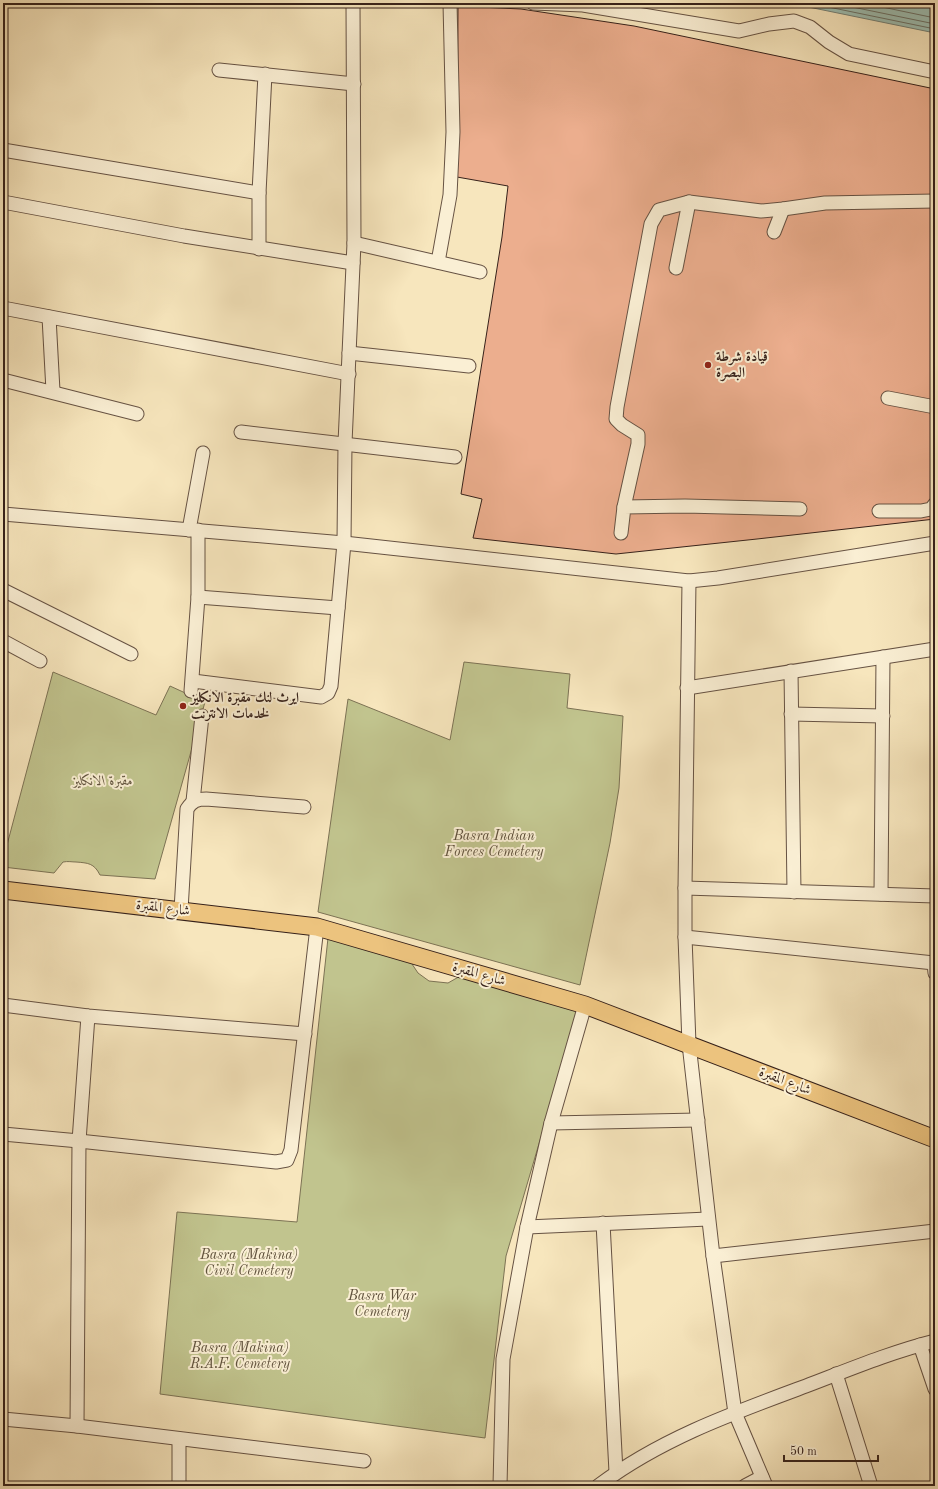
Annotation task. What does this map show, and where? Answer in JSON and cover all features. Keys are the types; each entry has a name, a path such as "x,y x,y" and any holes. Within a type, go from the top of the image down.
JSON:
{"main road":[{"name":"شارع المقبرة","path":"3,890 318,927 585,1005 935,1139"}],"street":[{"path":"203,453 193,530 198,597 192,686 321,697 328,693 331,686 344,543 345,443 354,243 354,3"},
{"path":"438,262 450,195 453,132 450,3"},
{"path":"534,3 583,5 739,31 769,24 794,21 810,26 829,42 849,54 935,72"},
{"path":"219,70 354,84"},
{"path":"259,249 259,193 266,74"},
{"path":"3,150 259,193"},
{"path":"621,533 624,507 638,444 638,435 622,425 616,419 617,407 651,224 659,210 689,202 761,211 824,203 935,201"},
{"path":"3,202 259,249 353,263"},
{"path":"676,268 689,202"},
{"path":"774,232 783,209"},
{"path":"354,243 480,272"},
{"path":"3,308 349,374"},
{"path":"49,317 52,391"},
{"path":"349,352 469,366"},
{"path":"3,380 52,391 137,414"},
{"path":"888,398 935,407"},
{"path":"241,432 455,457"},
{"path":"879,511 921,511 931,509 935,504"},
{"path":"624,507 685,506 800,509"},
{"path":"3,514 344,543 689,581 718,578 935,543"},
{"path":"689,581 685,888 685,937 689,1044 708,1220 735,1413 764,1481 745,1486"},
{"path":"3,590 130,654"},
{"path":"198,597 338,608"},
{"path":"3,641 40,661"},
{"path":"687,688 935,649"},
{"path":"881,894 883,657"},
{"path":"791,672 794,892"},
{"path":"791,714 883,716"},
{"path":"181,910 187,809 193,801 202,716"},
{"path":"193,801 198,799 206,799 304,807"},
{"path":"685,888 935,896"},
{"path":"3,1134 276,1162 287,1160 291,1150 318,927"},
{"path":"685,937 934,963 935,973"},
{"path":"3,1005 88,1016 305,1034"},
{"path":"500,1486 503,1359 528,1227 551,1124 585,1005"},
{"path":"77,1426 79,1141 88,1016"},
{"path":"551,1124 698,1120"},
{"path":"528,1227 708,1220"},
{"path":"603,1223 616,1472"},
{"path":"713,1256 935,1231"},
{"path":"598,1486 616,1472 677,1438 735,1413 836,1374 935,1341"},
{"path":"920,1345 935,1389"},
{"path":"836,1374 871,1486"},
{"path":"3,1419 77,1426 364,1461"},
{"path":"179,1439 179,1486"}],"green space":[{"name":"Basra Indian Forces Cemetery","path":"464,662 570,674 567,708 623,716 619,788 610,843 580,985 318,912 348,699 450,740"},
{"name":"مقبرة الانكليز","path":"53,672 156,715 170,686 205,702 155,879 100,875 90,864 76,862 63,862 54,873 3,867 3,860"},
{"name":"Basra War Cemetery","path":"328,938 410,961 418,973 429,981 448,983 462,975 578,1011 506,1256 485,1438 160,1394 177,1212 297,1222"}],"water":[{"path":"789,3 935,3 935,33"}],"building":[{"name":"قيادة شرطة البصرة","path":"458,6 521,9 634,26 935,89 935,519 616,554 473,538 482,499 461,494 502,237 508,186 457,177"}],"place":[{"name":"قيادة شرطة البصرة","path":"708,365"},
{"name":"ايرث لنك مقبرة الانكليز لخدمات الانترنت","path":"183,706"}],"park label":[{"name":"Basra (Makina) Civil Cemetery","path":"249,1264"},
{"name":"Basra (Makina) R.A.F. Cemetery","path":"240,1356"}]}
